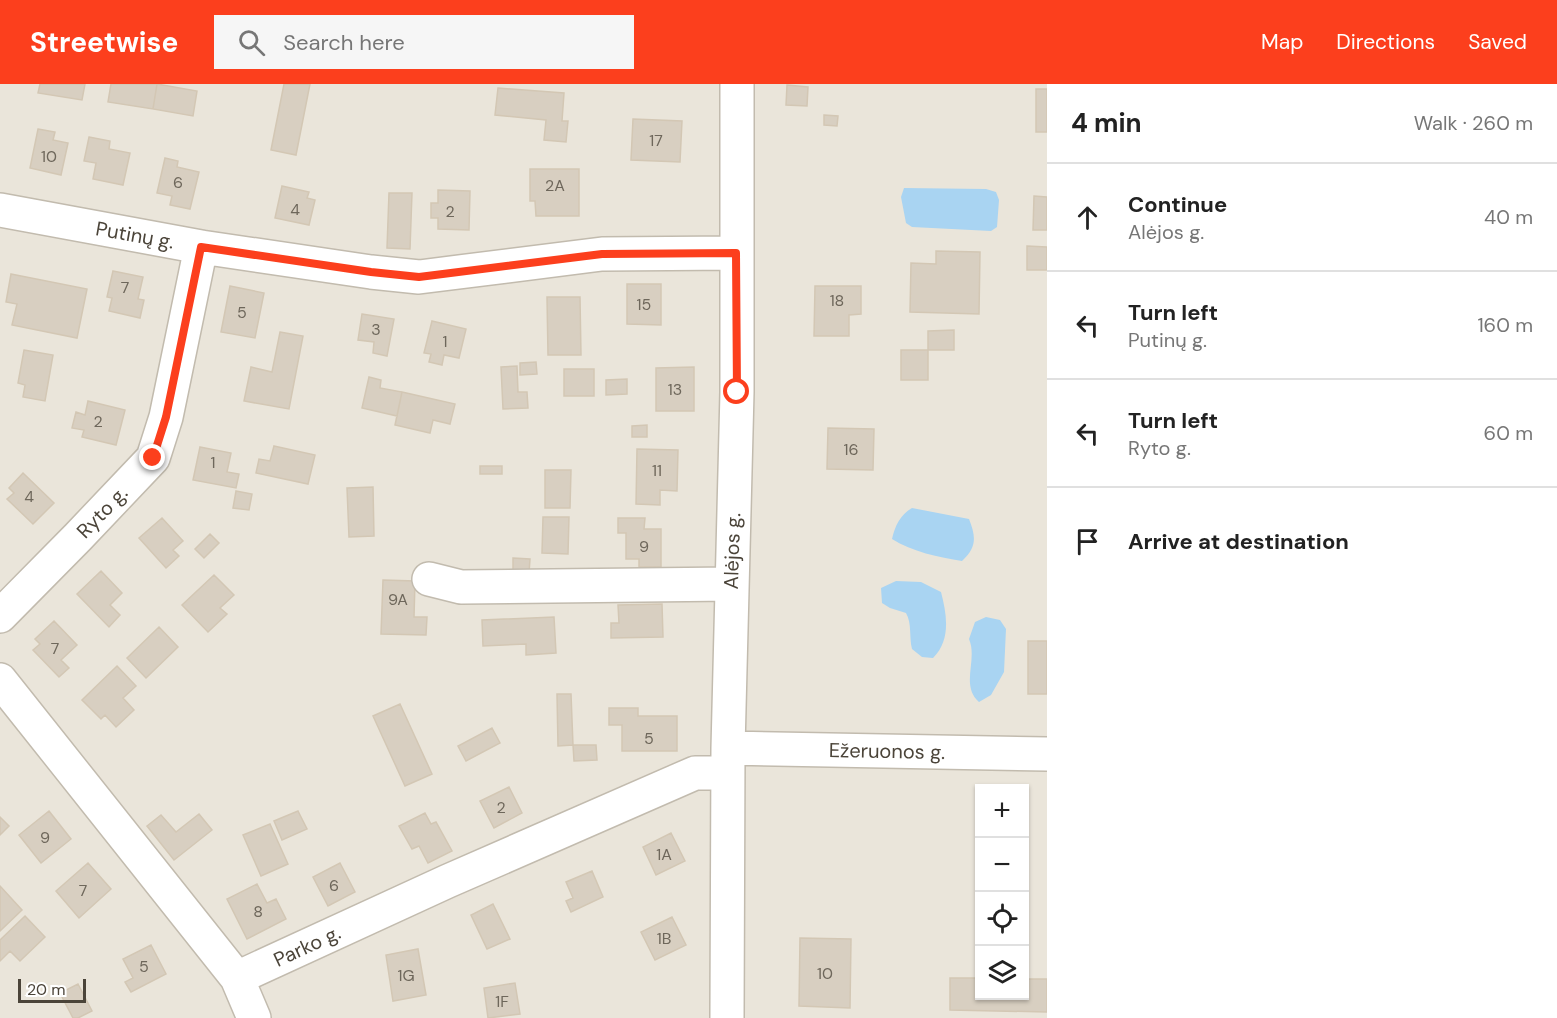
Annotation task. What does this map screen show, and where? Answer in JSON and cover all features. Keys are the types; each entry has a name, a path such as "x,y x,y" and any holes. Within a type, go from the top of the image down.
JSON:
{"street":[{"name":"Alėjos g.","path":"727,1018 728,760 737,392 738,84"},
{"name":"Putinų g.","path":"0,210 201,247 419,277 602,254 736,253"},
{"name":"Ryto g.","path":"0,616 153,458 166,417 201,247"},
{"path":"429,579 461,587 731,584"},
{"path":"0,680 237,978 254,1018"},
{"name":"Ežeruonos g.","path":"728,760 1047,754"},
{"name":"Parko g.","path":"237,978 459,876 728,760"}],"shaded area":[{"path":"0,84 1047,84 1047,1018 0,1018"}],"water":[{"path":"904,188 986,189 996,192 999,200 997,227 991,231 912,227 906,223 901,197"},
{"path":"912,508 969,519 974,542 967,556 962,561 935,556 917,551 892,539 899,521"},
{"path":"896,581 921,582 941,592 946,627 943,643 933,658 922,657 912,649 906,613 882,603 881,588"},
{"path":"986,617 1000,620 1006,629 1004,672 991,695 979,702 971,688 972,655 969,639 975,622"}],"building":[{"path":"40,84 85,84 82,100 38,93"},
{"path":"111,84 157,84 153,109 108,102"},
{"path":"157,84 197,91 193,116 153,109"},
{"path":"284,84 310,84 296,155 271,150"},
{"path":"787,85 808,87 807,106 786,105"},
{"path":"498,88 564,93 562,121 568,121 566,142 544,140 546,120 495,115"},
{"path":"1036,89 1047,89 1047,132 1036,132"},
{"path":"824,115 838,116 837,126 824,125"},
{"path":"633,119 682,121 680,162 631,160"},
{"path":"38,129 55,132 53,140 68,143 61,175 30,168"},
{"path":"89,137 110,141 109,149 130,153 123,185 93,179 96,163 84,161"},
{"path":"165,158 178,161 177,167 199,172 190,209 170,205 172,196 157,193"},
{"path":"530,169 579,169 579,216 536,216 535,201 530,201"},
{"path":"282,186 309,192 307,198 315,200 309,225 275,218"},
{"path":"438,190 470,191 469,230 438,229 438,218 431,218 431,203 438,203"},
{"path":"389,193 412,193 410,249 387,248"},
{"path":"1034,196 1047,197 1047,230 1033,230"},
{"path":"1027,246 1047,247 1047,270 1027,270"},
{"path":"936,251 980,252 979,314 910,312 911,263 936,264"},
{"path":"113,271 143,277 138,299 144,300 140,318 109,311 112,298 107,297"},
{"path":"11,274 87,289 77,338 12,325 17,304 6,302"},
{"path":"627,284 661,284 661,325 627,324"},
{"path":"230,286 264,293 255,338 221,332"},
{"path":"815,286 861,286 861,314 849,315 849,336 814,336"},
{"path":"547,297 580,297 581,355 548,355"},
{"path":"362,314 394,319 387,356 373,353 374,342 358,340"},
{"path":"432,321 466,329 459,358 444,355 442,365 429,362 431,354 424,353"},
{"path":"954,330 954,350 928,350 928,331"},
{"path":"280,332 303,336 289,409 244,401 251,367 272,372"},
{"path":"24,350 53,355 45,401 23,397 25,385 18,383"},
{"path":"901,350 928,350 928,380 901,380"},
{"path":"536,362 537,374 520,375 520,363"},
{"path":"517,366 518,392 527,392 528,408 503,409 501,367"},
{"path":"694,367 694,411 656,411 656,368"},
{"path":"564,369 594,369 594,396 564,396"},
{"path":"369,377 381,380 380,388 402,392 397,416 362,408"},
{"path":"627,379 627,394 606,395 606,380"},
{"path":"402,392 455,404 450,424 433,420 430,433 395,425"},
{"path":"88,401 125,410 116,445 82,437 84,430 72,428 76,412 85,415"},
{"path":"647,425 647,437 632,437 632,426"},
{"path":"828,428 874,429 873,470 827,469"},
{"path":"274,446 315,455 308,484 256,473 259,459 270,461"},
{"path":"200,447 231,453 227,472 239,474 236,488 193,480"},
{"path":"637,449 678,450 677,491 660,490 660,505 636,504"},
{"path":"480,466 502,466 502,474 480,474"},
{"path":"545,470 571,470 570,508 545,508"},
{"path":"23,473 54,503 33,524 7,499 14,493 9,488"},
{"path":"373,487 374,536 349,537 347,488"},
{"path":"236,491 252,494 249,510 233,508"},
{"path":"543,517 569,517 568,554 542,553"},
{"path":"162,518 183,541 173,550 179,556 166,568 139,538"},
{"path":"618,518 645,518 644,529 661,529 661,567 639,567 639,559 626,559 626,533 618,533"},
{"path":"210,534 219,543 204,558 195,549"},
{"path":"513,558 530,559 529,573 513,572"},
{"path":"101,571 122,593 110,605 120,615 109,627 77,594"},
{"path":"214,575 234,595 220,608 227,614 208,632 182,605"},
{"path":"383,580 415,581 414,617 427,617 426,635 381,634"},
{"path":"662,604 663,637 611,638 611,623 619,623 618,605"},
{"path":"554,617 556,653 526,655 526,644 483,646 482,620"},
{"path":"54,621 77,645 61,660 69,668 59,677 33,650 40,644 35,639"},
{"path":"159,627 178,647 146,678 127,658"},
{"path":"1028,641 1047,641 1047,694 1028,694"},
{"path":"117,666 136,686 123,698 134,710 116,727 105,715 101,719 82,700"},
{"path":"557,694 571,694 573,745 558,746"},
{"path":"400,704 432,774 405,786 373,716"},
{"path":"609,708 638,708 638,716 677,716 677,751 622,751 622,725 609,725"},
{"path":"492,728 500,743 466,761 458,746"},
{"path":"573,745 596,745 597,760 574,761"},
{"path":"509,787 522,813 494,828 480,801"},
{"path":"49,811 71,839 41,863 19,835"},
{"path":"298,811 307,829 282,840 274,821"},
{"path":"425,813 431,824 436,822 452,851 428,863 419,846 412,849 399,826"},
{"path":"199,814 212,830 174,860 147,826 161,815 176,832"},
{"path":"0,817 9,826 0,835"},
{"path":"270,824 288,864 261,876 243,835"},
{"path":"671,833 685,861 656,875 643,847"},
{"path":"88,863 111,889 79,918 56,891"},
{"path":"340,863 355,892 328,906 313,877"},
{"path":"592,871 603,897 571,912 566,901 573,898 566,882"},
{"path":"257,884 267,903 276,899 286,919 247,939 227,899"},
{"path":"0,886 22,910 0,931"},
{"path":"493,904 510,939 487,949 471,915"},
{"path":"25,916 45,937 20,961 10,951 0,961 0,940"},
{"path":"672,917 686,945 655,960 641,932"},
{"path":"800,938 851,939 850,1008 799,1006"},
{"path":"151,945 166,974 131,992 125,982 133,978 123,959"},
{"path":"418,949 426,995 393,1001 386,955"},
{"path":"950,978 975,978 975,1000 1029,1000 1029,979 1047,979 1047,1012 950,1010"},
{"path":"515,983 520,1014 488,1018 484,988"},
{"path":"78,984 92,1011 73,1018 60,993"}],"route":[{"path":"153,458 166,417 201,247 419,277 602,254 736,253 737,392"}]}
